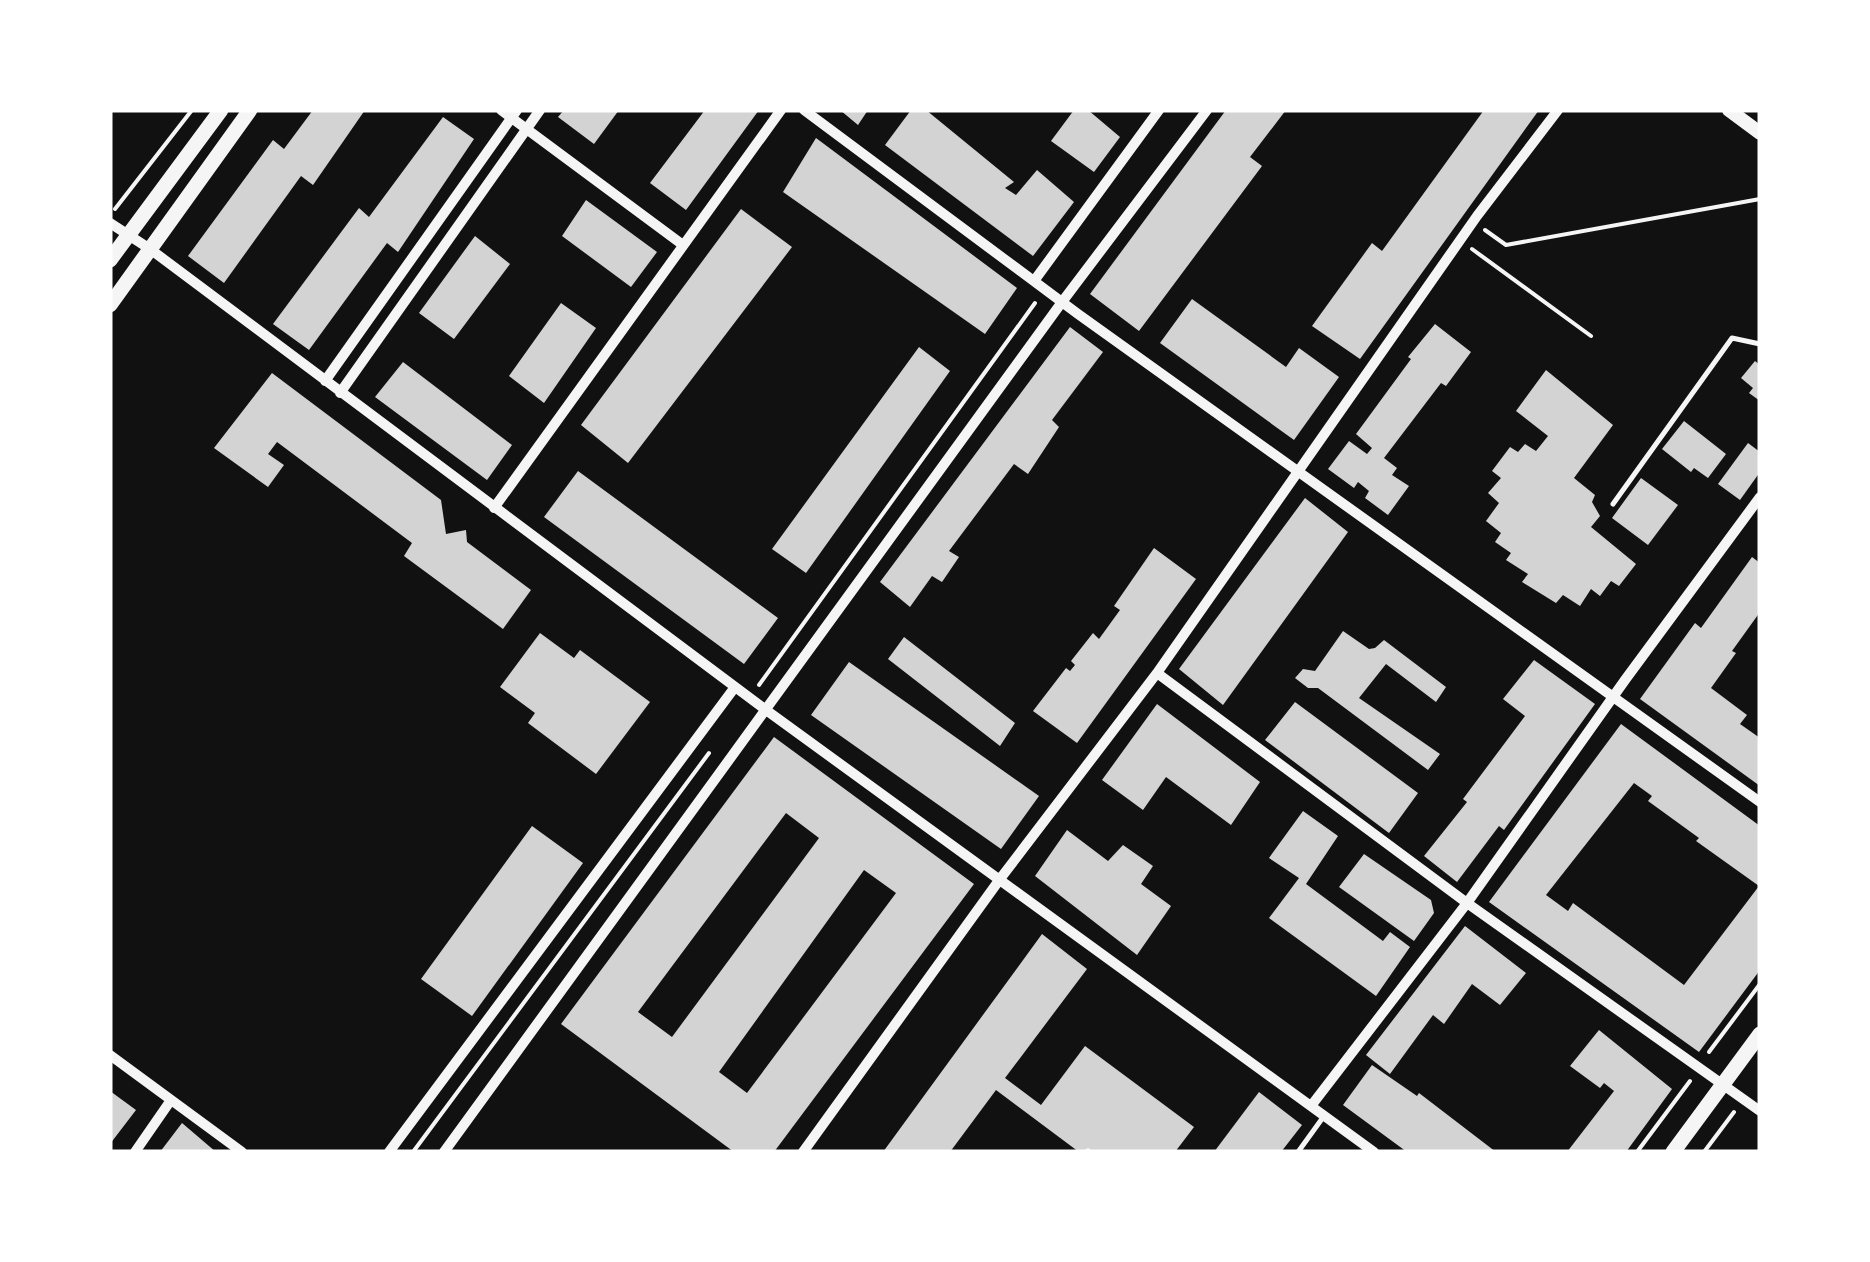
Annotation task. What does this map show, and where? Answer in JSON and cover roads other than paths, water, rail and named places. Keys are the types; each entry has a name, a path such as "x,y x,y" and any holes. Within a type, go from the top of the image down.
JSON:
{"main road":[{"path":"110,305 250,110"},
{"path":"110,260 218,112"},
{"path":"1679,1148 1760,1034"}],"street":[{"path":"501,110 514,114 526,129 683,246"},
{"path":"340,393 540,110"},
{"path":"494,508 780,110"},
{"path":"804,110 1062,302 1760,802"},
{"path":"1034,281 1159,110"},
{"path":"444,1152 1062,302 1207,110"},
{"path":"803,1152 1000,879 1157,673 1474,220 1558,110"},
{"path":"1729,110 1760,133"},
{"path":"325,381 514,114"},
{"path":"110,219 766,710 1374,1152"},
{"path":"1311,1106 1468,903 1760,497"},
{"path":"1157,673 1468,903 1760,1111"},
{"path":"389,1152 735,687"},
{"path":"110,1055 242,1152"},
{"path":"135,1152 171,1100"}],"lane":[{"path":"1613,504 1732,338 1760,344"},
{"path":"1298,1152 1324,1116"}]}
